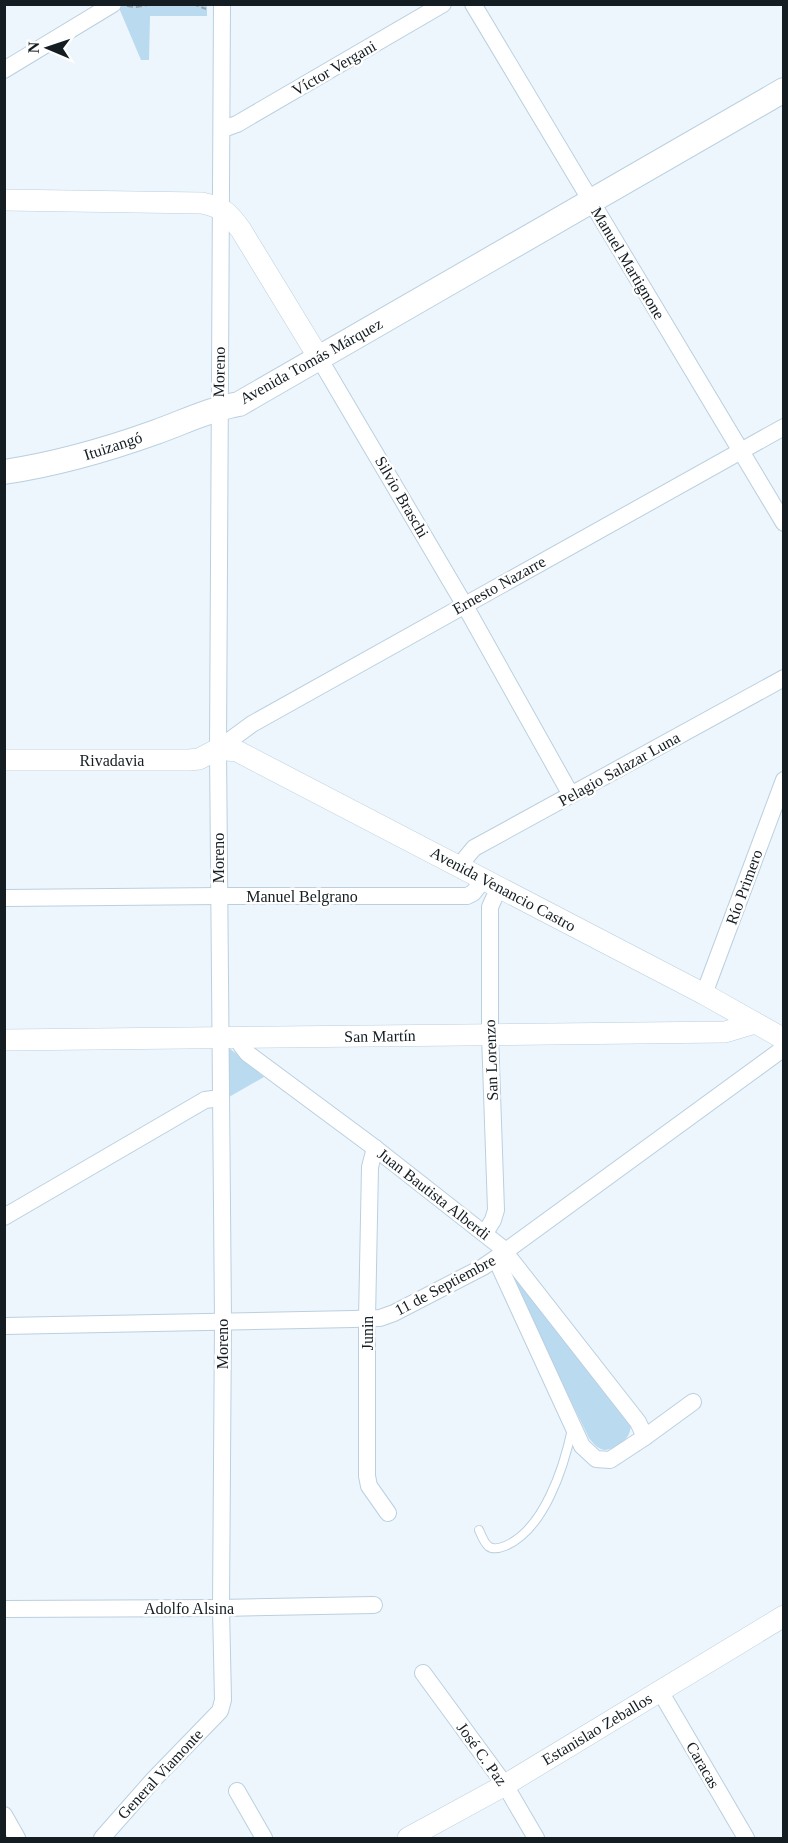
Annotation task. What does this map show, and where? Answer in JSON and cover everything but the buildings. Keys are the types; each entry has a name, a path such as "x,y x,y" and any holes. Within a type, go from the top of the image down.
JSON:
{"main road":[{"name":"Avenida Tomás Márquez","path":"588,196 783,73"},
{"name":"Avenida Tomás Márquez","path":"219,407 239,404 316,353 588,196 783,90"},
{"name":"Ituizangó","path":"4,472 61,462 156,432 219,407"}],"street":[{"name":"Moreno","path":"220,1711 223,1700 221,1608 223,1322 220,1098 230,1038 219,896 222,4"},
{"name":"Víctor Vergani","path":"223,129 237,124 443,4"},
{"name":"Manuel Martignone","path":"473,4 783,523"},
{"path":"4,70 118,5"},
{"path":"4,200 202,203 221,207"},
{"name":"Silvio Braschi","path":"221,207 241,230 316,353 464,604 571,795"},
{"name":"Ernesto Nazarre","path":"218,750 252,724 783,427"},
{"name":"Pelagio Salazar Luna","path":"459,866 474,848 783,678"},
{"name":"Rivadavia","path":"4,760 189,760 199,759 218,750"},
{"name":"Avenida Venancio Castro","path":"218,750 245,754 704,994 783,1039"},
{"name":"Río Primero","path":"704,994 783,780"},
{"name":"Manuel Belgrano","path":"4,898 467,896 491,883"},
{"name":"San Lorenzo","path":"485,1233 496,1210 490,1035 491,883"},
{"name":"San Martín","path":"4,1040 725,1032 754,1023"},
{"name":"Juan Bautista Alberdi","path":"230,1038 485,1233 638,1422 645,1437 610,1460 596,1459 589,1455 582,1446 501,1255"},
{"name":"11 de Septiembre","path":"4,1326 380,1318 407,1307 501,1255 783,1048"},
{"path":"4,1217 205,1100 220,1098"},
{"name":"Junin","path":"375,1148 370,1167 367,1319 369,1486 388,1512"},
{"path":"645,1437 693,1402"},
{"name":"Adolfo Alsina","path":"4,1609 374,1605"},
{"name":"Estanislao Zeballos","path":"408,1839 505,1785 783,1616"},
{"name":"José C. Paz","path":"423,1673 505,1785 536,1839"},
{"name":"Caracas","path":"660,1691 746,1839"},
{"name":"General Viamonte","path":"102,1839 154,1779 220,1711"},
{"path":"237,1791 264,1839"},
{"path":"4,1815 17,1839"}],"lane":[{"path":"479,1530 486,1544 496,1549 512,1542 538,1518 556,1481 573,1426"}],"path":[{"path":"118,5 136,7 154,4"}],"shaded area":[{"path":"125,4 207,5 207,16 150,16 149,60 141,60 119,8"},
{"path":"228,1047 264,1077 229,1097"},
{"path":"512,1275 516,1276 631,1425 628,1436 618,1445 605,1450 595,1445 589,1438 512,1281"}]}
